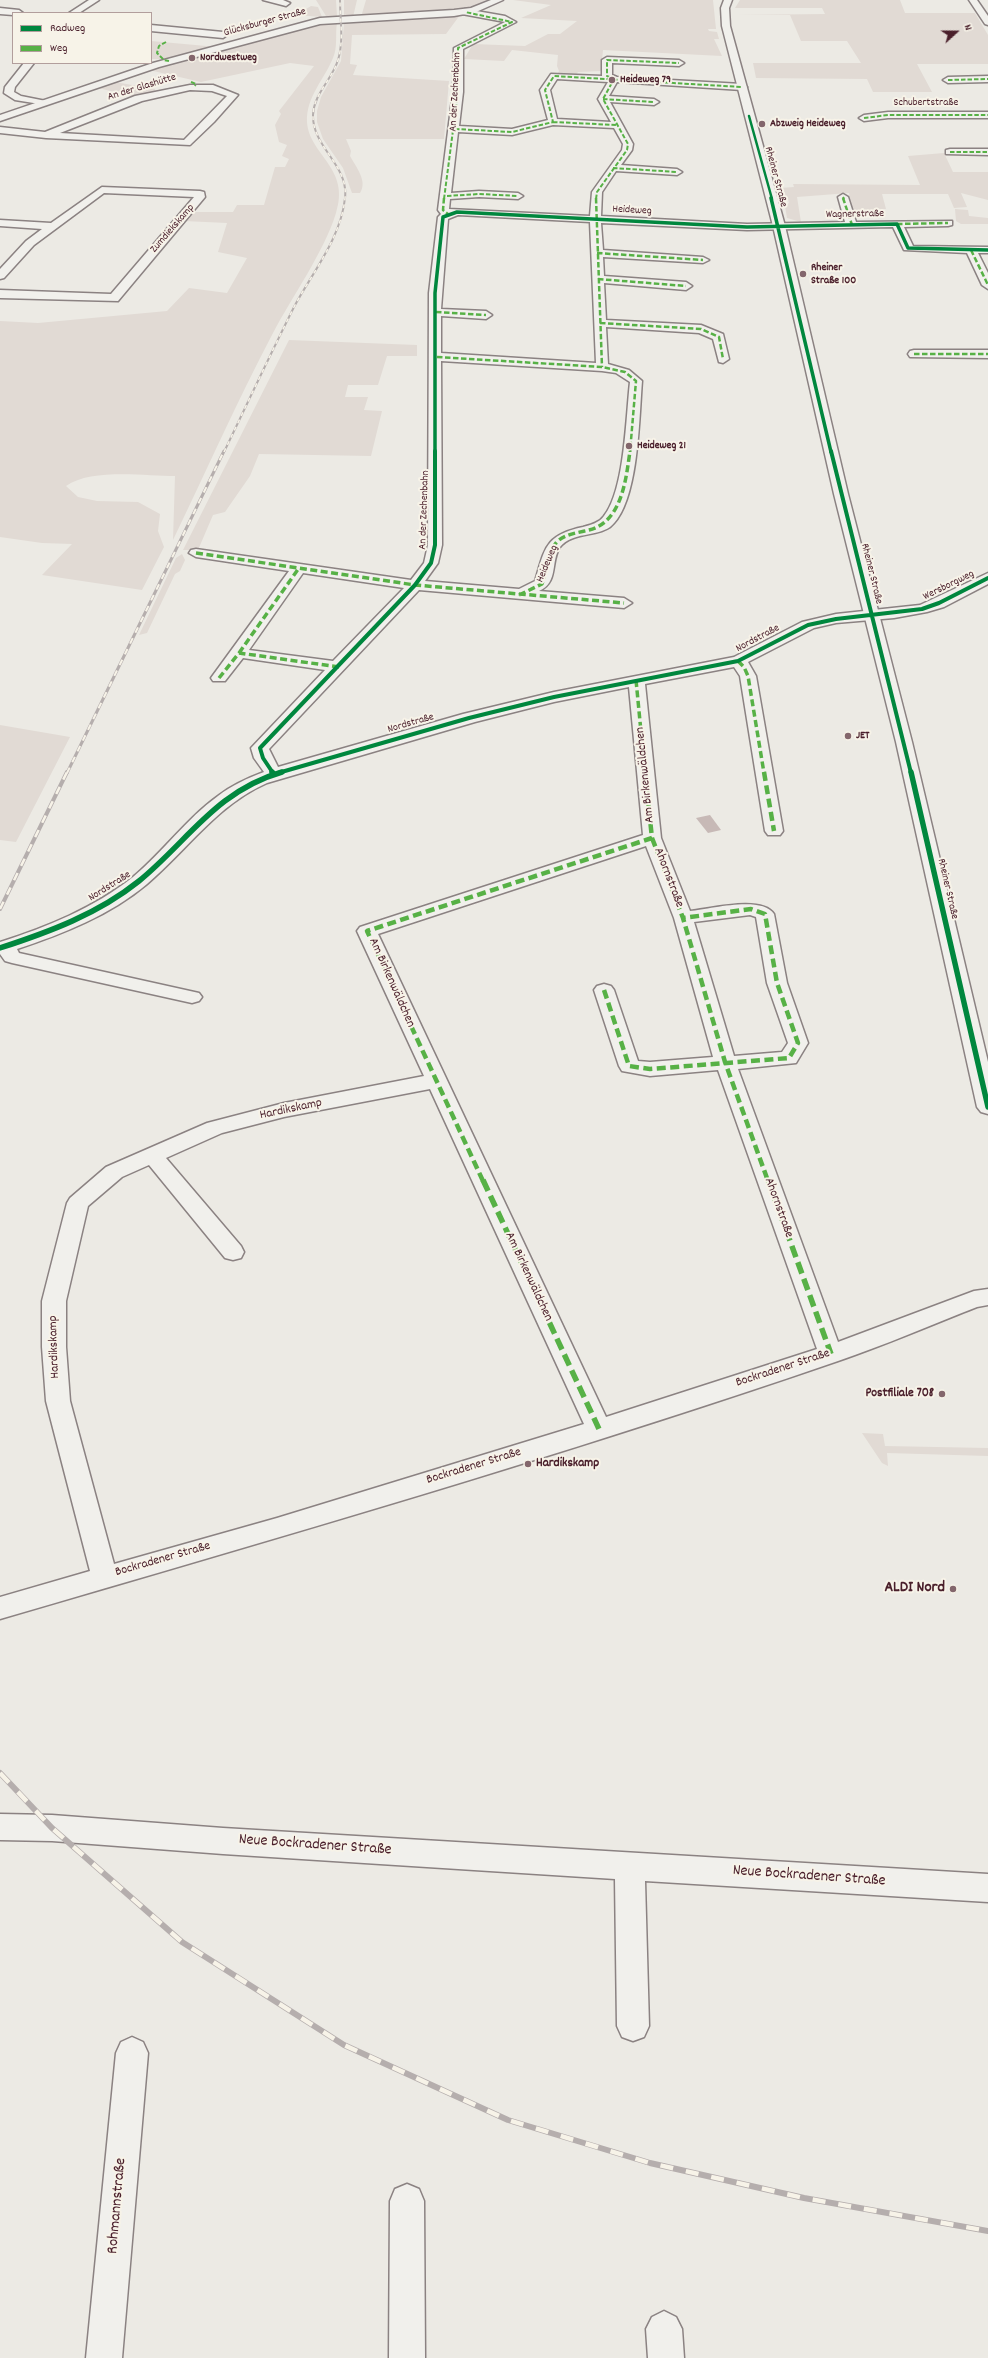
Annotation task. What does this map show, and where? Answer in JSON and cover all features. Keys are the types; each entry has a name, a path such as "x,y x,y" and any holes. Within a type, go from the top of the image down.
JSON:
{"street":[{"path":"75,12 95,0"},
{"path":"261,8 271,0 286,3"},
{"name":"Glücksburger Straße","path":"0,118 185,56 320,21 466,12 499,0"},
{"name":"Rheiner Straße","path":"728,0 725,8 726,26 779,226 804,339 871,616 904,742 988,1107"},
{"path":"973,0 985,13 988,22"},
{"path":"0,11 12,12"},
{"name":"An der Zechenbahn","path":"274,774 263,758 260,748 340,667 415,585 431,563 435,545 437,357 435,293 443,217 448,214 443,210 447,196 455,129 458,92 458,48 512,22 505,18 466,12"},
{"path":"152,28 223,35"},
{"path":"614,79 607,76 607,60 679,63"},
{"name":"Glücksburger Straße","path":"28,64 10,87 9,92 18,98 43,103"},
{"path":"553,122 545,90 554,76 742,87"},
{"path":"614,79 603,99 654,102"},
{"path":"948,80 988,79"},
{"name":"An der Glashütte","path":"0,130 46,135 186,143 211,120 233,94 193,84 138,99 98,113 78,121 77,124 46,135"},
{"name":"Heideweg","path":"602,367 595,220 597,192 627,150 628,144 616,125 603,99"},
{"name":"Schubertstraße","path":"864,118 888,114 988,115"},
{"path":"455,129 512,132 553,122 616,125"},
{"path":"950,152 988,152"},
{"path":"613,168 676,172"},
{"name":"Zumdiekskamp","path":"0,276 30,243 102,190 200,194 200,197 114,298 0,294"},
{"path":"447,196 479,194 518,196"},
{"path":"843,197 852,225"},
{"name":"Heideweg","path":"448,214 484,213 747,227 779,226"},
{"path":"0,223 53,226"},
{"name":"Wagnerstraße","path":"779,226 948,223"},
{"name":"Wagnerstraße","path":"897,224 908,248 988,250"},
{"path":"971,250 988,285"},
{"path":"597,253 703,260"},
{"path":"598,279 686,286"},
{"path":"436,312 486,316"},
{"path":"600,323 701,329 719,336 723,359"},
{"path":"914,354 988,354"},
{"name":"Heideweg","path":"437,357 619,369 630,374 636,381 628,460 621,495 610,518 600,527 564,537 554,544 542,584 519,595"},
{"path":"196,553 415,585 624,603"},
{"path":"219,678 239,653 299,568"},
{"name":"Wersborgweg","path":"871,616 924,609 943,602 967,586 988,578"},
{"name":"Nordstraße","path":"192,997 12,957 3,947 62,924 121,895 140,880 193,827 226,798 274,774 477,716 636,680 738,661 754,655 789,633 808,625 832,620 871,616"},
{"path":"239,653 340,667"},
{"name":"Nordstraße","path":"738,661 744,667 748,676 774,831"},
{"name":"Am Birkenwäldchen","path":"599,1429 435,1081 367,931 652,838 636,680"},
{"name":"Ahornstraße","path":"652,838 683,918 725,1062 831,1354"},
{"name":"Ahornstraße","path":"604,990 629,1066 650,1068 789,1058 798,1044 777,983 765,914 751,909 683,918"},
{"name":"Hardikskamp","path":"104,1576 58,1401 54,1347 54,1301 78,1203 114,1172 215,1128 284,1110 435,1081"},
{"path":"153,1156 233,1252"},
{"name":"Bockradener Straße","path":"0,1608 104,1576 277,1528 599,1429 831,1354 974,1299 988,1298"},
{"name":"Neue Bockradener Straße","path":"0,1827 52,1828 223,1841 988,1888"},
{"path":"630,1866 632,2026"},
{"name":"Rohmannstraße","path":"104,2358 132,2053"},
{"path":"407,2201 407,2358"}],"shaded area":[{"path":"316,0 336,0 337,17 326,16"},
{"path":"344,0 357,0 353,17 344,17"},
{"path":"366,0 494,0 462,11 361,17"},
{"path":"513,0 713,0 716,29 708,29 709,31 717,32 719,39 714,39 722,56 603,50 601,71 578,72 575,76 557,75 559,71 557,66 558,55 512,50 504,61 464,59 473,44 525,46 548,34 560,34 577,21 521,18 551,5"},
{"path":"740,0 900,0 905,13 975,13 988,35 988,64 917,64 932,92 873,92 867,79 756,78 753,63 861,63 847,41 801,41 790,15 737,15 825,14 822,8 735,8"},
{"path":"311,6 318,7 322,17 296,15"},
{"path":"460,15 446,34 352,35 350,64 357,65 353,75 449,81 444,139 346,139 351,151 350,156 358,169 363,184 360,193 352,193 343,168 323,139 317,122 317,111 321,97 341,61 344,23"},
{"path":"323,23 337,23 335,54 312,97 307,113 307,122 309,134 314,144 334,173 338,184 339,198 336,213 331,228 316,259 273,333 247,384 173,540 175,476 119,474 89,477 77,480 66,486 78,497 97,501 138,502 160,514 158,531 164,547 142,590 42,575 72,544 42,543 0,537 0,321 38,323 167,311 189,288 227,293 247,258 218,252 227,223 184,221 192,212 233,212 237,205 264,205 275,167 285,167 289,159 282,156 287,145 279,142 275,125 281,114 279,111 314,66 290,63 201,82 149,70"},
{"path":"152,41 217,47 170,59 152,59"},
{"path":"115,82 155,89 155,93 136,97 98,88"},
{"path":"944,153 953,172 988,172 988,200 961,193 967,207 954,208 948,194 882,194 886,209 851,211 849,193 797,197 801,222 787,218 785,206 789,203 788,199 781,197 780,188 794,187 793,184 920,185 908,156"},
{"path":"955,209 968,210 969,216 988,218 988,224 961,224 956,221"},
{"path":"289,340 417,345 417,356 387,356 378,385 348,385 345,397 368,397 364,410 382,411 371,456 259,454 250,476 225,512 213,515 198,550 183,550"},
{"path":"182,554 185,560 180,571 175,574 147,633 139,635 176,558"},
{"path":"0,725 70,737 16,842 0,840"},
{"path":"710,815 721,830 708,833 696,818"},
{"path":"862,1433 883,1434 885,1446 988,1448 988,1456 887,1453 888,1466 882,1463"}],"railway":[{"path":"224,452 294,307 332,241 342,213 345,198 345,186 342,176 318,137 314,126 313,115 316,100 332,74 340,53 340,0"},
{"path":"67,773 224,451"},
{"path":"0,909 67,772"},
{"path":"0,1773 52,1828 182,1942 344,2045 508,2120 650,2163 804,2198 988,2231"}],"marked path":[{"path":"448,214 443,210 458,92 458,48 512,22 505,19 465,12"},
{"path":"166,42 159,46 157,53 164,60 169,61"},
{"path":"602,367 595,202 597,192 627,150 628,144 603,99 614,79 607,76 607,60 679,63"},
{"path":"455,129 512,132 553,122 545,90 554,76 742,87"},
{"path":"948,80 988,79"},
{"path":"191,82 196,84 195,86"},
{"path":"603,99 654,102"},
{"path":"864,118 888,115 988,115"},
{"path":"553,122 616,125"},
{"path":"950,152 988,152"},
{"path":"613,168 677,172"},
{"path":"447,196 479,194 518,196"},
{"path":"843,197 852,225"},
{"path":"897,224 948,223"},
{"path":"971,250 988,285"},
{"path":"597,253 703,260"},
{"path":"598,279 686,286"},
{"path":"436,312 486,315"},
{"path":"600,323 701,329 719,337 723,359"},
{"path":"914,354 988,354"},
{"path":"437,357 602,367 617,369 625,372 636,381 632,433 626,473 617,507 610,519 604,524 597,528 568,535 555,544 547,563 542,584 519,595"},
{"path":"196,553 415,585 624,603"},
{"path":"239,653 299,568"},
{"path":"219,678 239,653 339,667"},
{"path":"738,661 744,667 748,676 774,831"},
{"path":"599,1429 367,931 652,838 636,680"},
{"path":"652,838 683,918 725,1062 831,1354"},
{"path":"604,990 629,1066 650,1069 789,1058 798,1043 777,983 765,914 751,909 683,918"}],"cycle path":[{"path":"749,116 779,226 841,494 904,742 988,1107"},
{"path":"274,774 263,758 260,748 415,585 431,563 435,545 435,293 443,217 457,212 747,227 897,224 908,248 988,250"},
{"path":"0,948 55,929 108,903 139,881 161,861 213,808 243,788 274,774 469,718 554,697 738,661 808,625 822,621 894,614 931,607 988,578"}],"place":[{"name":"Nordwestweg","path":"192,58"},
{"name":"Heideweg 79","path":"612,80"},
{"name":"Abzweig Heideweg","path":"762,124"},
{"name":"Rheiner Straße 100","path":"803,274"},
{"name":"Heideweg 21","path":"629,446"},
{"name":"JET","path":"848,736"},
{"name":"Postfiliale 708","path":"942,1394"},
{"name":"Hardikskamp","path":"528,1464"},
{"name":"ALDI Nord","path":"953,1589"}]}
